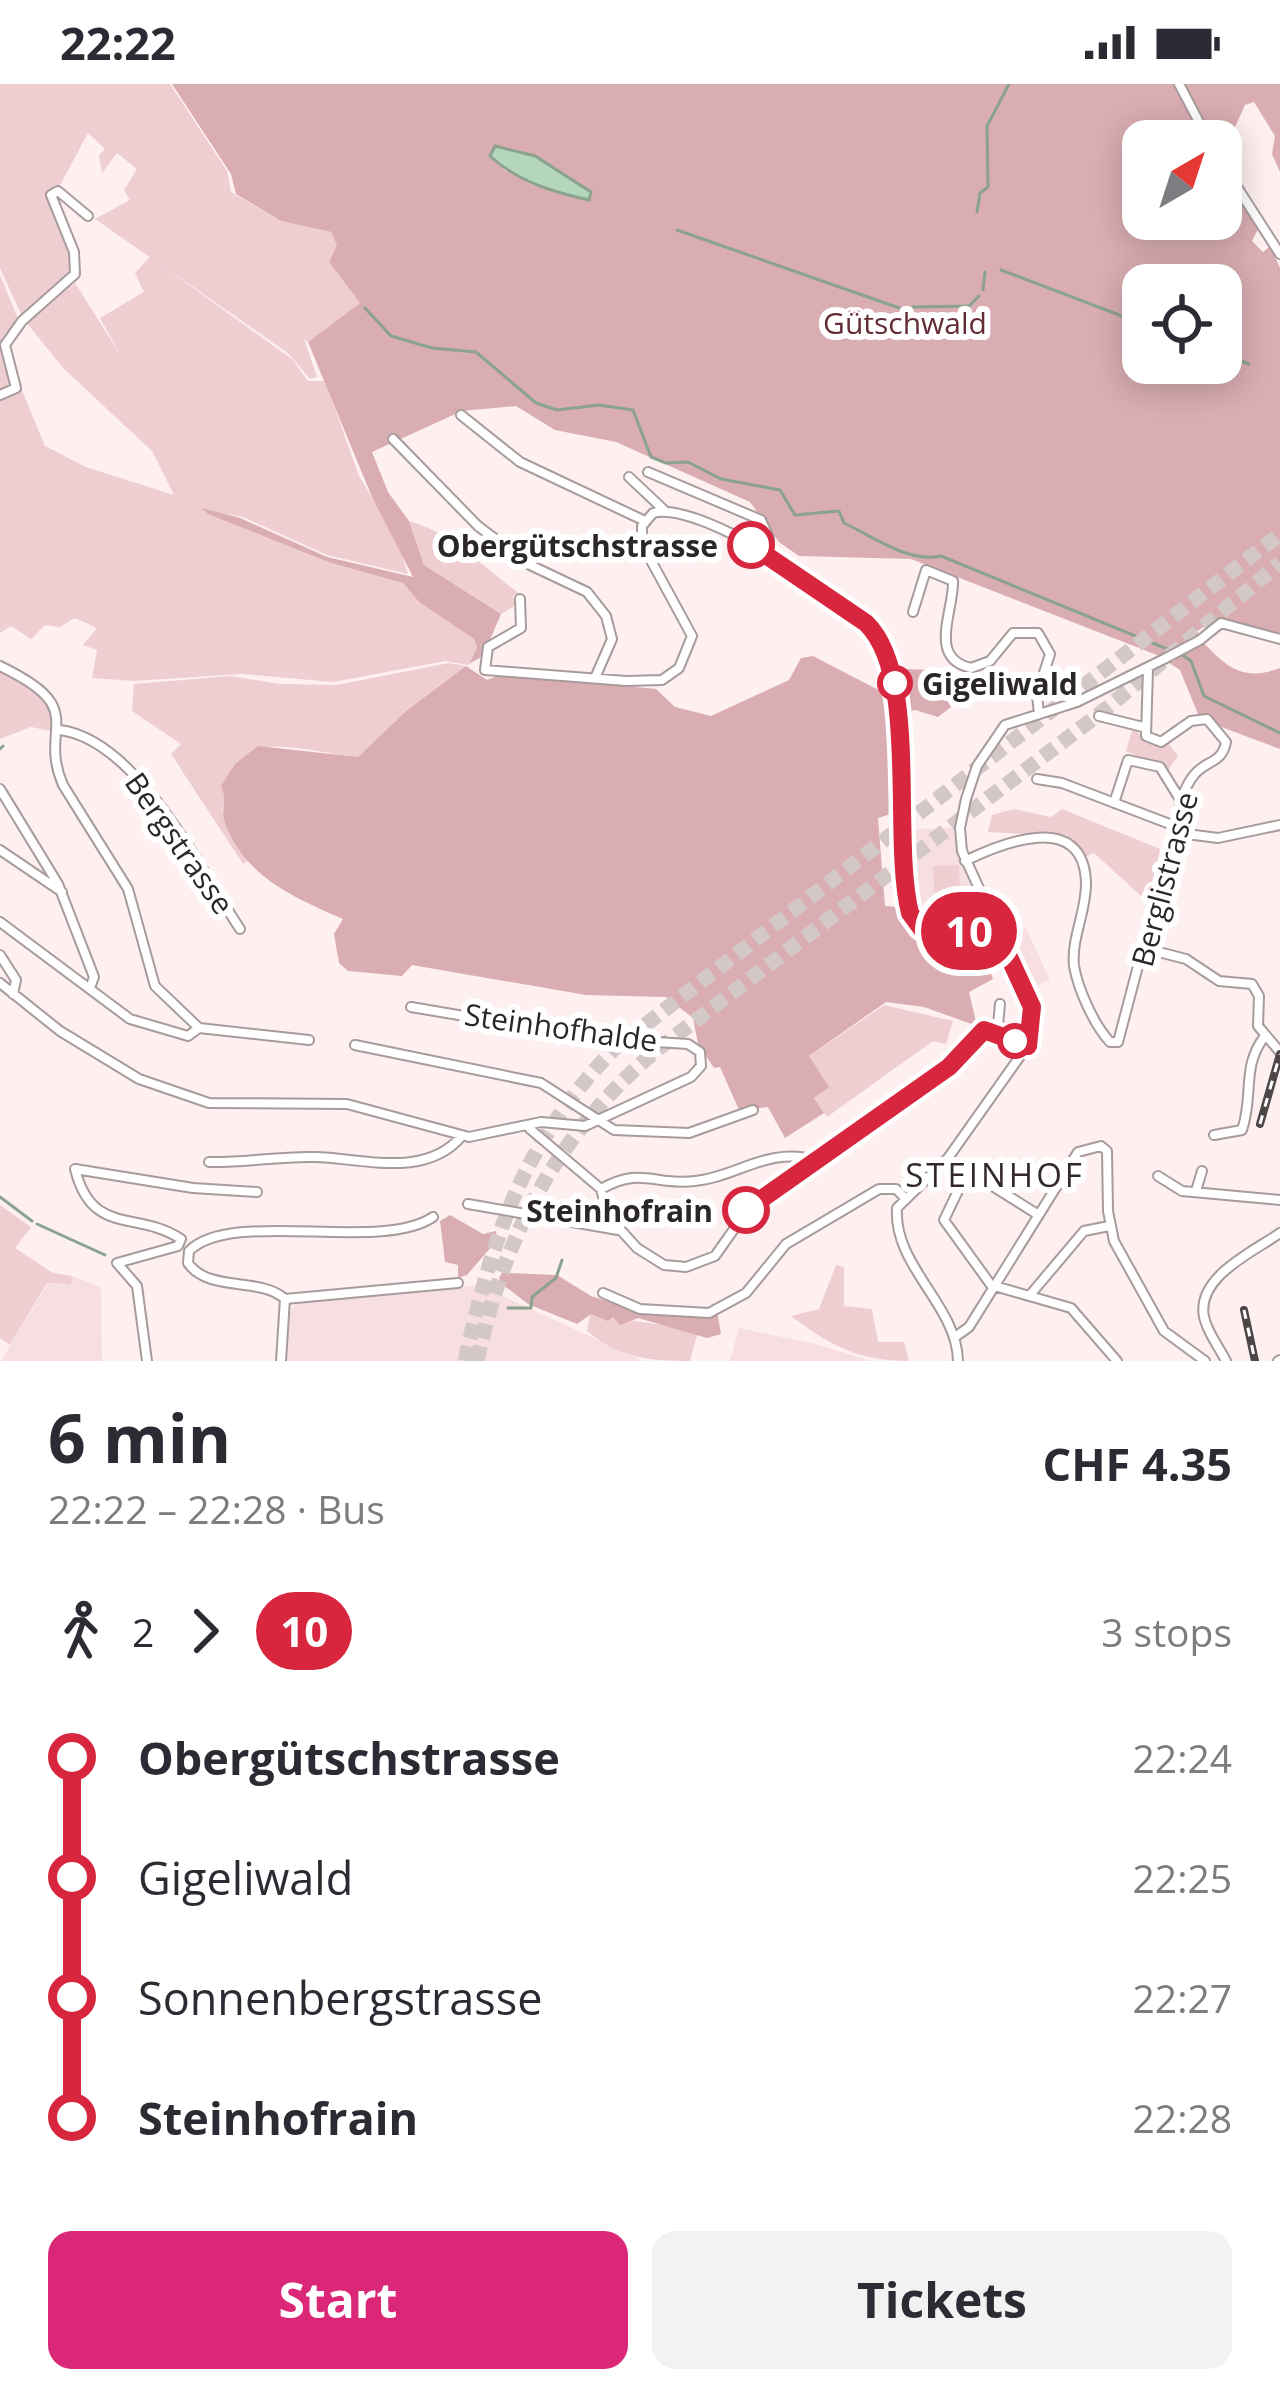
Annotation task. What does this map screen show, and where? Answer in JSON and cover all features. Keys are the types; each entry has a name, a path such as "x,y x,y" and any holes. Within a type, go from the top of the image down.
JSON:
{"street":[{"path":"1179,84 1198,120"},
{"path":"0,395 16,388 5,345 22,321 75,274 74,252 51,195 58,191 88,216"},
{"path":"1242,195 1280,254"},
{"path":"461,415 507,455 645,520"},
{"path":"394,439 478,526 530,565 568,580 596,602 612,639 595,678"},
{"path":"648,472 760,520 770,538 767,555"},
{"path":"629,477 664,510 711,523 767,555 882,640 893,670 907,901 914,921 944,937 992,920"},
{"path":"645,520 664,510"},
{"path":"520,599 521,628 488,647 485,670 662,680 690,653 690,626 642,544 645,520"},
{"path":"914,612 926,571 953,581 945,647 955,662 971,668 990,661 1012,633 1038,633 1050,654 1037,694 1040,714"},
{"path":"958,1361 955,1337 898,1231 897,1208 903,1196 948,1158 1028,1046 1032,1007 965,861 960,828 965,800 999,731 1148,670 1221,623 1280,639"},
{"path":"0,666 48,698 60,730 58,775 128,889 150,975 165,998 200,1028 309,1040"},
{"path":"1099,716 1143,727 1148,670"},
{"name":"Berglistrasse","path":"965,861 1018,837 1060,841 1079,859 1085,876 1074,951 1085,995 1101,1030 1115,1043 1124,1034 1182,802 1193,776 1224,752 1223,731 1200,719 1156,742 1143,727"},
{"name":"Bergstrasse","path":"60,730 107,748 138,777 240,929"},
{"path":"1114,803 1128,760 1160,767 1182,802"},
{"path":"1037,779 1114,803 1177,830 1218,838 1280,825"},
{"path":"0,789 62,892 94,977 90,988"},
{"path":"0,850 62,892"},
{"path":"0,922 146,1028 188,1036 200,1028"},
{"path":"1143,948 1186,959 1219,981 1252,984 1259,996 1257,1017 1280,1052"},
{"path":"0,955 17,983 13,994"},
{"path":"0,983 72,1039 174,1094 209,1103 346,1103 461,1137 530,1129 544,1122 581,1127 597,1117"},
{"path":"997,1035 1000,1004"},
{"name":"Steinhofhalde","path":"411,1006 492,1016 594,1038 688,1044 700,1052 700,1066 691,1077 597,1117"},
{"path":"468,1204 618,1230 664,1265 700,1264 725,1245 751,1205 949,1067 984,1030 1028,1046"},
{"path":"1214,1135 1242,1130 1249,1108 1247,1067 1267,1038"},
{"path":"355,1046 541,1083 614,1130 689,1133 753,1110"},
{"path":"530,1129 601,1189 618,1230"},
{"path":"209,1162 313,1156 388,1165 451,1146 461,1137"},
{"path":"955,1337 969,1327 1078,1152 1093,1145 1108,1151 1109,1226 1164,1331 1205,1361"},
{"path":"948,1158 1037,1214"},
{"path":"601,1189 641,1174 697,1181 747,1161 816,1160"},
{"path":"147,1361 137,1286 117,1264 155,1248 178,1246 182,1239 161,1228 103,1215 92,1205 74,1169 193,1188 257,1192"},
{"path":"1195,1192 1202,1171"},
{"path":"967,1172 944,1220 993,1287 1071,1308 1117,1361"},
{"path":"1159,1176 1167,1186 1195,1192 1280,1200"},
{"path":"603,1293 640,1309 709,1313 746,1293 786,1244 879,1190 896,1189 903,1196"},
{"path":"433,1217 406,1230 284,1231 208,1240 189,1251 188,1263 201,1276 269,1290 285,1299 458,1283"},
{"path":"1030,1294 1084,1231 1109,1226"},
{"path":"1226,1361 1206,1324 1206,1292 1220,1275 1280,1234"},
{"path":"281,1361 285,1299"},
{"path":"1099,1361 1104,1350"}],"shaded area":[{"path":"0,84 170,84 227,171 231,192 281,221 331,232 338,246 329,262 360,303 308,342 304,339 317,377 310,379 288,353 95,219 130,200 124,190 137,169 117,153 102,173 99,155 105,149 88,133 58,189 47,195 73,252 73,274 26,316 21,314 0,268"},
{"path":"495,146 535,156 591,192 589,200 512,173 490,156"},
{"path":"150,257 292,359 308,381 325,381 359,476 396,537 408,574 327,555 243,517 203,510 331,563 403,583 419,602 474,639 477,648 468,665 445,661 333,682 242,674 134,681 92,678 97,650 83,645 97,628 75,618 60,627 45,625 31,639 11,626 0,633 0,397 16,394 16,376 45,446 86,467 174,495 152,451 63,368 26,322 75,283 120,354 100,318 144,292 135,273"},
{"path":"0,275 19,321 3,352 15,388 0,394"},
{"path":"409,521 452,542 520,594 513,596 516,605 501,614 424,565"},
{"path":"449,663 466,666 406,711 358,757 291,747 254,750 222,808 226,825 250,860 243,864 171,754 181,744 132,711 134,684 231,676 279,684 337,685"},
{"path":"0,668 48,703 56,732 31,727 0,739"},
{"path":"1133,727 1147,743 1168,743 1178,756 1168,770 1126,751"},
{"path":"1014,809 1051,817 1062,809 1160,849 1152,897 1140,895 1094,853 1083,858 1057,836 988,832 992,815"},
{"path":"955,828 956,851 981,905 980,914 914,909 910,829"},
{"path":"959,865 961,903 935,904 933,866"},
{"path":"1026,928 1050,980 1030,989 1006,937"},
{"path":"884,1005 953,1021 946,1044 933,1041 827,1117 814,1098 808,1057"},
{"path":"0,1205 31,1227 15,1248 53,1273 72,1276 71,1284 47,1283 10,1345 0,1338"},
{"path":"836,1265 844,1267 844,1306 872,1309 878,1342 904,1342 909,1361 846,1350 791,1316 819,1309"},
{"path":"72,1276 101,1287 102,1361 1,1361 48,1283 70,1284"},
{"path":"479,1285 643,1361 285,1361 290,1312 300,1299"},
{"path":"590,1314 688,1329 697,1335 690,1361 648,1359 611,1347 587,1331"},
{"path":"739,1328 816,1344 871,1361 730,1361"}],"green space":[{"name":"Gütschwald","path":"172,84 1280,84 1280,172 1272,154 1275,136 1254,102 1245,105 1238,120 1122,120 1122,240 1242,240 1242,206 1258,229 1252,241 1263,252 1270,246 1280,268 1280,638 1218,618 1194,633 1231,667 1252,673 1280,668 1280,749 1200,719 1180,670 1157,655 911,559 799,556 779,542 750,502 616,442 555,430 516,406 462,411 372,452 388,492 409,521 424,565 501,614 483,656 469,664 477,648 474,639 419,602 403,583 331,563 202,508 240,518 327,557 413,577 372,497 308,342 360,303 329,262 337,245 331,232 281,221 236,194 231,174","holes":["535,156 566,174 586,200 535,186 503,169"]},
{"name":"Gigeliwald","path":"813,656 890,696 899,694 902,669 934,670 951,707 938,717 915,710 892,716 913,807 878,818 885,906 989,915 988,960 993,979 969,992 977,1026 924,1007 886,1002 809,1056 829,1087 814,1098 824,1113 785,1138 768,1107 739,1110 720,1067 714,1068 698,1044 693,1018 666,997 586,995 412,965 402,976 348,971 339,963 334,934 343,919 259,872 225,823 221,786 235,764 258,746 358,757 406,711 466,666 487,680 502,674 656,689 675,707 711,716 789,680 801,658"},
{"path":"450,1215 483,1234 496,1231 497,1240 467,1275 458,1278 458,1265 445,1262 440,1221"},
{"path":"506,1266 506,1273 557,1275 591,1296 634,1310 687,1317 717,1311 721,1334 707,1338 638,1318 620,1325 613,1317 608,1321 591,1314 577,1324 528,1304 502,1284 499,1278"}],"waterway":[{"path":"977,212 980,193 988,187 987,126 1009,84"},
{"path":"677,230 905,310"},
{"path":"1001,270 1122,316"},
{"path":"983,290 985,272"},
{"path":"913,307 969,306 979,296"},
{"path":"365,308 391,336 432,348 476,352 536,403 557,410 599,405 633,410 651,457 666,463 688,462 721,479 780,490 795,515 839,511 844,523 891,547 916,556 941,556 1172,651"},
{"path":"1242,362 1249,364"},
{"path":"1181,654 1191,661 1204,696 1280,733"},
{"path":"0,749 3,746"},
{"path":"0,1197 32,1221"},
{"path":"37,1224 105,1255"},
{"path":"508,1308 531,1308 532,1297 556,1278 562,1260"}],"tunnel":[{"path":"465,1361 487,1272 516,1193 556,1120 614,1049 1280,534"},
{"path":"477,1361 503,1270 540,1189 564,1151 622,1082 658,1049 1107,708 1280,563"}],"railway":[{"path":"1260,1124 1280,1054"},
{"path":"1244,1310 1255,1361"}],"bus line":[{"name":"10","path":"746,1210 949,1067 984,1030 1028,1046 1034,1027 1028,997 992,920 939,937 921,928 910,913 895,683 882,640 866,623 751,545"}],"place":[{"name":"Obergütschstrasse","path":"751,545"},
{"name":"Gigeliwald","path":"895,683"},
{"name":"Steinhofrain","path":"746,1210"}],"district":[{"name":"STEINHOF","path":"995,1174"}]}
